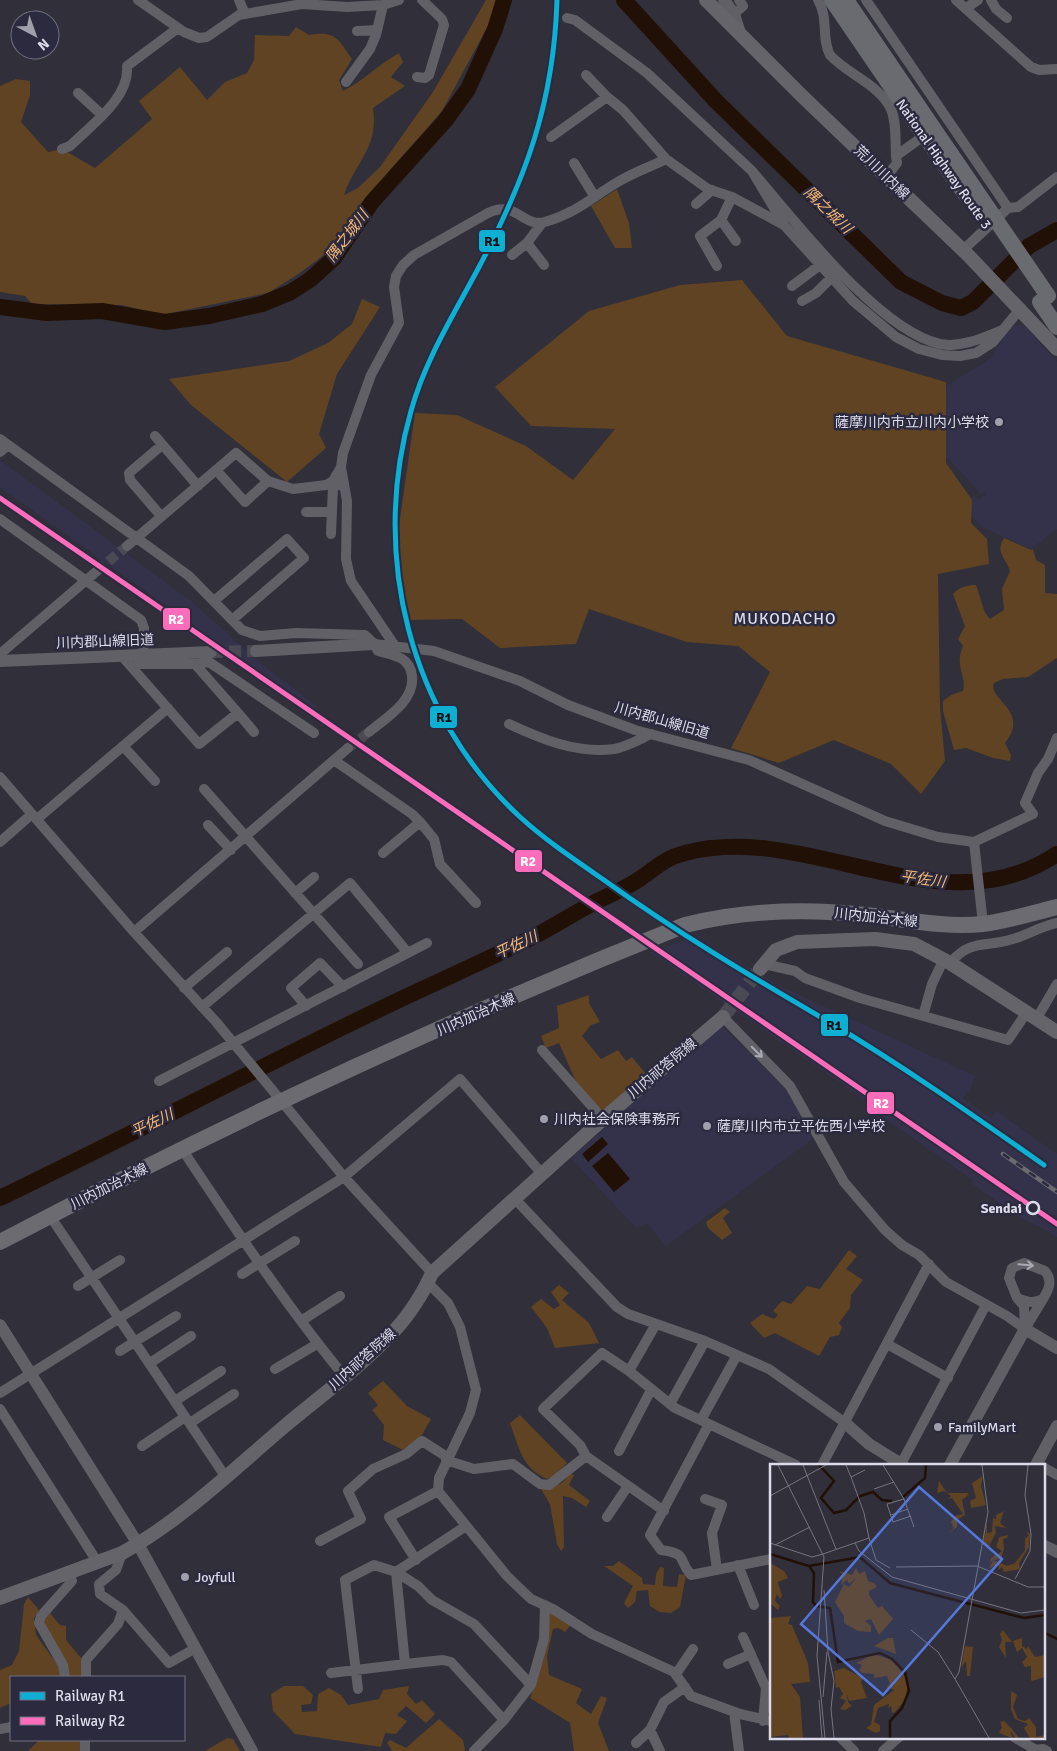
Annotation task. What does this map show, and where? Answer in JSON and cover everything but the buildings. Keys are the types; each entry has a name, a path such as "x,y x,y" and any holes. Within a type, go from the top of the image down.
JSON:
{"highway":[{"name":"National Highway Route 3","path":"832,0 922,122 1048,302 1055,341"},
{"name":"National Highway Route 3","path":"846,0 922,122"}],"main road":[{"name":"荒川川内線","path":"706,0 801,95 887,176 1055,341"},
{"name":"川内加治木線","path":"0,1242 182,1149 276,1096 685,925 735,914 777,910 865,915 913,922 983,924 1057,907"},
{"path":"762,966 776,950 786,945 817,940 875,939 914,944 947,961 1057,1032"},
{"name":"川内祁答院線","path":"0,1598 70,1574 122,1553 138,1544 225,1476 344,1376 395,1330 430,1278 602,1119 723,1017"}],"street":[{"path":"138,0 178,28 199,38 207,37 231,18 245,14 302,4 383,5 399,0"},
{"path":"239,0 245,14"},
{"path":"417,77 425,78 429,75 444,30 442,19 422,0"},
{"path":"724,0 734,14 740,33"},
{"path":"734,14 743,6 739,0"},
{"path":"818,0 826,17 827,49 830,55 876,92 891,109 894,122 897,163 887,176"},
{"path":"866,0 1008,208"},
{"path":"956,0 1031,66 1038,70 1057,69"},
{"path":"966,8 978,0"},
{"path":"991,0 996,9 1007,18"},
{"path":"346,82 370,48 378,30 383,5"},
{"path":"567,18 574,20 647,73 752,171 831,263 870,300 903,327 923,338 951,344 981,339 1005,328"},
{"path":"62,149 70,146 102,115 121,93 128,78 126,66 178,28"},
{"path":"357,32 378,30"},
{"path":"586,74 607,97 623,110 666,159 712,190 732,197 784,225"},
{"path":"78,93 102,115"},
{"path":"551,137 607,97"},
{"path":"896,156 947,120"},
{"path":"512,255 527,243 542,223 572,213 618,182 666,159"},
{"path":"574,163 595,197"},
{"path":"752,171 784,225 853,302 896,337 919,349 942,355 960,356 976,353 993,342 1005,328 1018,305"},
{"path":"965,252 1008,208 1018,207 1057,177"},
{"path":"696,204 712,190"},
{"path":"750,206 765,194"},
{"path":"717,266 700,236 721,220 732,197"},
{"path":"331,534 333,483 341,467 343,452 371,375 399,323 394,287 396,276 403,265 414,255 498,207 508,208 520,216 542,223"},
{"path":"721,220 736,241"},
{"path":"527,243 544,265"},
{"path":"792,286 820,265"},
{"path":"802,302 816,293 831,278"},
{"path":"155,436 198,486"},
{"path":"0,452 4,442 189,576 242,630 260,636 296,633 365,635 374,644 378,652 395,655 406,660 411,669 413,685 404,702 369,732"},
{"path":"161,516 130,480 129,473 162,445"},
{"path":"127,546 236,453 268,481 293,489 311,488 333,483 345,485"},
{"path":"341,467 345,485 346,559 351,581 395,646"},
{"path":"216,470 245,502 268,481"},
{"path":"306,512 332,512"},
{"path":"0,520 141,620 144,628 143,659 195,664 209,662 314,733"},
{"path":"214,601 287,539 304,558 232,620"},
{"path":"0,654 97,571"},
{"name":"川内郡山線旧道","path":"256,651 374,644 434,652 520,681 568,706 651,734 748,760 885,821 938,837 974,842"},
{"name":"川内郡山線旧道","path":"0,661 125,660 211,652"},
{"path":"125,660 199,744 238,713"},
{"path":"195,664 254,732"},
{"path":"0,842 123,746 168,708"},
{"path":"509,724 547,741 587,749 616,749 651,734"},
{"path":"983,924 974,842 1032,814 1032,811 1025,803 1038,773 1048,759 1057,738"},
{"path":"123,746 154,781"},
{"path":"134,932 348,748"},
{"path":"335,761 412,814 420,822 434,839 440,864 476,903"},
{"path":"0,778 202,1008 430,1278 448,1303 460,1327 476,1390 470,1413 439,1478 438,1491 522,1591 531,1599 546,1605 592,1634 676,1674 691,1696 734,1712 767,1721 766,1688 743,1637"},
{"path":"204,788 358,964"},
{"path":"383,853 420,822"},
{"path":"208,825 231,850"},
{"path":"295,893 314,877"},
{"path":"202,1008 350,884 408,953"},
{"path":"923,1016 932,984 947,961 971,945 1014,939 1032,930 1057,923"},
{"path":"160,1081 427,943"},
{"path":"184,988 227,952"},
{"path":"306,1006 291,988 320,963 343,987"},
{"path":"762,966 795,971 805,978 860,998 1008,1040 1032,1015 1057,984"},
{"path":"723,1017 790,1086 844,1182 885,1230 928,1264 946,1282 1057,1348"},
{"path":"542,1050 602,1119"},
{"path":"0,1392 344,1177 460,1079 543,1175"},
{"path":"182,1149 243,1241 317,1344 344,1376"},
{"path":"516,1200 617,1307 628,1314 706,1341 769,1369 844,1422 870,1444 902,1464 986,1305"},
{"path":"50,1216 225,1476"},
{"path":"242,1274 295,1242"},
{"path":"78,1286 120,1260"},
{"path":"951,1464 1049,1286 1047,1274 1039,1267 1024,1262 1014,1266 1009,1275 1009,1282 1017,1298 1024,1306 1025,1329"},
{"path":"823,1464 928,1264"},
{"path":"301,1321 340,1296"},
{"path":"1017,1298 1032,1303 1043,1299"},
{"path":"120,1351 176,1316"},
{"path":"629,1371 656,1324"},
{"path":"0,1325 138,1544 252,1751"},
{"path":"150,1363 191,1336"},
{"path":"670,1404 706,1341"},
{"path":"275,1369 317,1344"},
{"path":"887,1344 948,1378"},
{"path":"664,1511 586,1456 580,1445 543,1409 602,1353 629,1371 650,1390 670,1404 794,1464"},
{"path":"736,1355 664,1511 650,1535 662,1550 675,1552 682,1556 691,1575 770,1559"},
{"path":"175,1401 221,1371"},
{"path":"619,1451 650,1390"},
{"path":"142,1446 234,1394"},
{"path":"0,1409 98,1563"},
{"path":"1039,1464 1057,1426"},
{"path":"320,1541 361,1519 348,1492 373,1470 406,1454 422,1441 447,1458 474,1469 513,1464 540,1484 549,1485 586,1456"},
{"path":"1044,1468 1057,1475"},
{"path":"607,1517 628,1486"},
{"path":"416,1560 389,1517 438,1491"},
{"path":"705,1499 722,1505 712,1533 717,1570"},
{"path":"396,1572 466,1526"},
{"path":"1044,1546 1057,1552"},
{"path":"122,1553 116,1570 99,1584 100,1594 123,1610 169,1663 196,1648"},
{"path":"358,1689 345,1580 374,1565 396,1572 418,1586 432,1600 474,1624 531,1685"},
{"path":"738,1566 754,1605"},
{"path":"396,1572 406,1664"},
{"path":"64,1676 63,1665 40,1623 41,1616 72,1581 70,1574"},
{"path":"474,1751 504,1720 531,1685 544,1639 546,1605"},
{"path":"86,1676 86,1660 118,1624 123,1610"},
{"path":"676,1674 693,1648"},
{"path":"728,1664 751,1654"},
{"path":"331,1673 443,1660 451,1662 504,1720"},
{"path":"636,1743 650,1730 664,1702 685,1687"},
{"path":"734,1712 739,1751"},
{"path":"650,1730 660,1751"},
{"path":"844,1738 854,1751"},
{"path":"883,1751 898,1738"},
{"path":"1015,1738 1025,1748 1043,1749 1046,1751"}],"shaded area":[{"path":"486,0 498,0 489,24 442,111 390,170 329,251 300,273 268,293 161,315 122,305 32,304 25,296 0,292 0,86 16,79 30,81 30,95 21,122 48,152 62,149 95,168 152,119 139,101 180,67 207,100 225,82 247,73 254,60 255,35 289,36 296,27 309,35 331,35 339,41 352,59 339,80 343,91 399,53 403,62 391,77 405,86 373,108 373,134 344,195 358,188 380,167 433,92"},
{"path":"617,189 629,223 632,248 615,248 591,206"},
{"path":"742,280 787,336 946,382 946,463 972,500 971,523 987,539 989,564 938,574 940,708 945,761 921,794 891,764 834,740 779,763 731,748 770,672 738,646 687,642 589,609 576,644 500,648 462,619 407,620 396,547 415,413 457,415 526,446 573,480 615,429 531,426 495,387 589,311 680,285"},
{"path":"362,299 380,307 337,374 319,434 326,448 287,482 191,405 169,379 289,361 328,343 352,324"},
{"name":"薩摩川内市立川内小学校","path":"1023,324 1057,362 1057,529 1031,549 982,527 962,506 974,496 978,500 986,494 984,491 981,494 944,454 937,391 984,363 992,356 1007,332 1014,326"},
{"path":"0,460 191,601 264,666 317,706 313,711 0,487"},
{"path":"1004,538 1031,550 1033,549 1036,560 1045,565 1045,593 1057,594 1057,658 1028,677 1003,679 994,683 996,695 1007,707 1013,722 1012,732 1005,743 1011,755 1010,761 993,758 966,748 954,750 943,711 943,701 951,695 963,691 964,685 960,665 963,646 958,639 965,626 953,594 963,587 976,585 983,608 990,619 1004,610 1002,589 1010,571 1000,547"},
{"path":"696,936 778,985 975,1076 972,1086 963,1098 991,1118 996,1111 1057,1154 1057,1237 1020,1218 971,1183 973,1180 878,1114 880,1110 650,952"},
{"path":"589,995 589,1003 600,1022 591,1025 582,1036 601,1059 618,1050 626,1061 632,1057 646,1074 602,1112 577,1084 559,1043 546,1048 541,1036 559,1028 557,1006"},
{"name":"薩摩川内市立平佐西小学校","path":"721,1025 786,1089 813,1139 666,1246 647,1223 636,1228 571,1158"},
{"path":"602,1137 608,1144 588,1162 582,1154"},
{"path":"608,1153 630,1179 614,1192 592,1166"},
{"path":"725,1208 730,1212 723,1218 732,1233 722,1240 708,1228 706,1222"},
{"path":"849,1250 857,1256 846,1269 863,1280 851,1295 850,1308 839,1323 842,1327 839,1335 830,1337 819,1356 775,1333 764,1338 750,1323 762,1314 774,1319 778,1315 773,1311 782,1301 791,1304 807,1286 820,1289"},
{"path":"559,1285 569,1293 562,1300 589,1323 599,1343 555,1348 547,1328 531,1307 541,1299 554,1309 560,1305 551,1292"},
{"path":"383,1381 407,1406 431,1419 422,1435 403,1450 383,1440 384,1425 372,1410 378,1405 368,1393"},
{"path":"520,1415 567,1463 554,1476 547,1479 539,1474 532,1469 522,1456 510,1423"},
{"path":"571,1473 574,1475 569,1485 590,1501 586,1507 572,1498 563,1496 564,1547 561,1551 557,1544 550,1504 541,1489 562,1483"},
{"path":"619,1561 642,1578 643,1584 655,1585 656,1574 660,1567 664,1568 663,1586 677,1587 679,1574 686,1575 680,1607 671,1613 660,1612 650,1606 648,1590 637,1591 635,1602 628,1608 624,1603 633,1586 604,1566 613,1566"},
{"path":"28,1597 39,1610 34,1618 36,1635 59,1667 60,1676 10,1676 10,1703 0,1708 0,1670 12,1665 19,1651 24,1604"},
{"path":"549,1610 571,1625 565,1632 558,1628 553,1629 547,1656 549,1675 582,1689 576,1703 591,1714 601,1696 607,1698 598,1723 609,1751 574,1751 570,1723 530,1698 538,1677 543,1655"},
{"path":"50,1613 60,1625 66,1626 66,1640 81,1658 82,1676 68,1676 44,1624 45,1617"},
{"path":"284,1686 303,1686 313,1695 311,1704 301,1705 302,1712 317,1711 318,1694 329,1688 341,1695 348,1705 379,1699 383,1690 409,1686 407,1694 416,1704 422,1700 435,1714 426,1723 406,1706 397,1715 407,1721 396,1734 385,1733 381,1747 295,1734 273,1711 271,1694"},
{"path":"439,1719 463,1740 465,1751 392,1751 387,1743 390,1740 406,1748"},
{"path":"227,1738 233,1739 240,1751 205,1751"},
{"path":"38,1741 81,1741 81,1751 28,1751"}],"waterway":[{"name":"隅之城川","path":"0,307 47,313 102,311 165,322 209,316 262,304 291,292 311,279 334,258 372,202 445,121 468,89 495,29 504,0"},
{"name":"隅之城川","path":"624,0 715,100 901,282 942,303 961,308 973,302 1029,246 1057,230"},
{"name":"平佐川","path":"0,1198 349,1024 537,935 590,905 629,886 662,863 678,855 732,847 779,850 921,879 967,882 1013,875 1057,854"},
{"path":"1044,1632 1057,1639"}],"tunnel":[{"path":"97,571 127,546"},
{"path":"211,652 256,651"},
{"path":"348,748 369,732"},
{"path":"723,1017 760,969"}],"railway":[{"path":"1003,1154 1057,1192"}],"rail line":[{"name":"R1","path":"557,0 555,37 550,72 543,106 524,170 496,234 432,355 411,411 399,465 395,520 398,575 408,629 426,681 450,730 481,775 519,816 539,833 659,918 884,1056 1044,1165"},
{"name":"R2","path":"0,498 1057,1224"}],"place":[{"name":"薩摩川内市立川内小学校","path":"999,422"},
{"name":"川内社会保険事務所","path":"544,1119"},
{"name":"薩摩川内市立平佐西小学校","path":"707,1126"},
{"name":"Sendai","path":"1033,1208"},
{"name":"FamilyMart","path":"938,1427"},
{"name":"Joyfull","path":"185,1577"}],"district":[{"name":"MUKODACHO","path":"785,618"}]}
